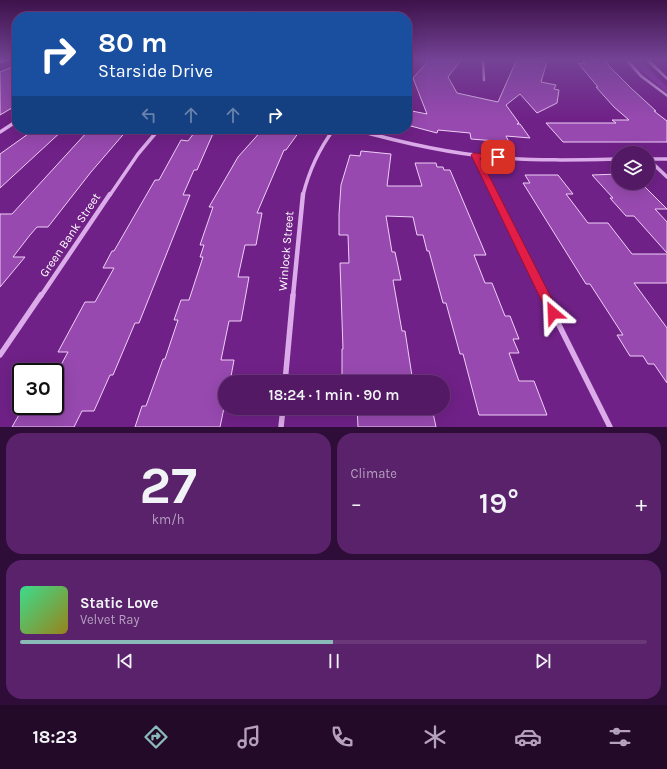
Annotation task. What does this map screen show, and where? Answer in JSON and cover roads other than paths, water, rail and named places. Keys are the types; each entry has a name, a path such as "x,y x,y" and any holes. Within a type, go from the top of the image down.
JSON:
{"street":[{"path":"645,79 667,96"},
{"path":"0,132 12,124"},
{"name":"Green Bank Street","path":"0,355 138,154 155,134"},
{"name":"Winlock Street","path":"286,375 302,198 307,178 314,161 330,134"},
{"path":"373,134 420,146 474,155 539,160 611,160"},
{"path":"474,155 610,427"},
{"path":"655,159 667,159"},
{"path":"655,166 667,177"},
{"path":"281,427 282,415"}]}
